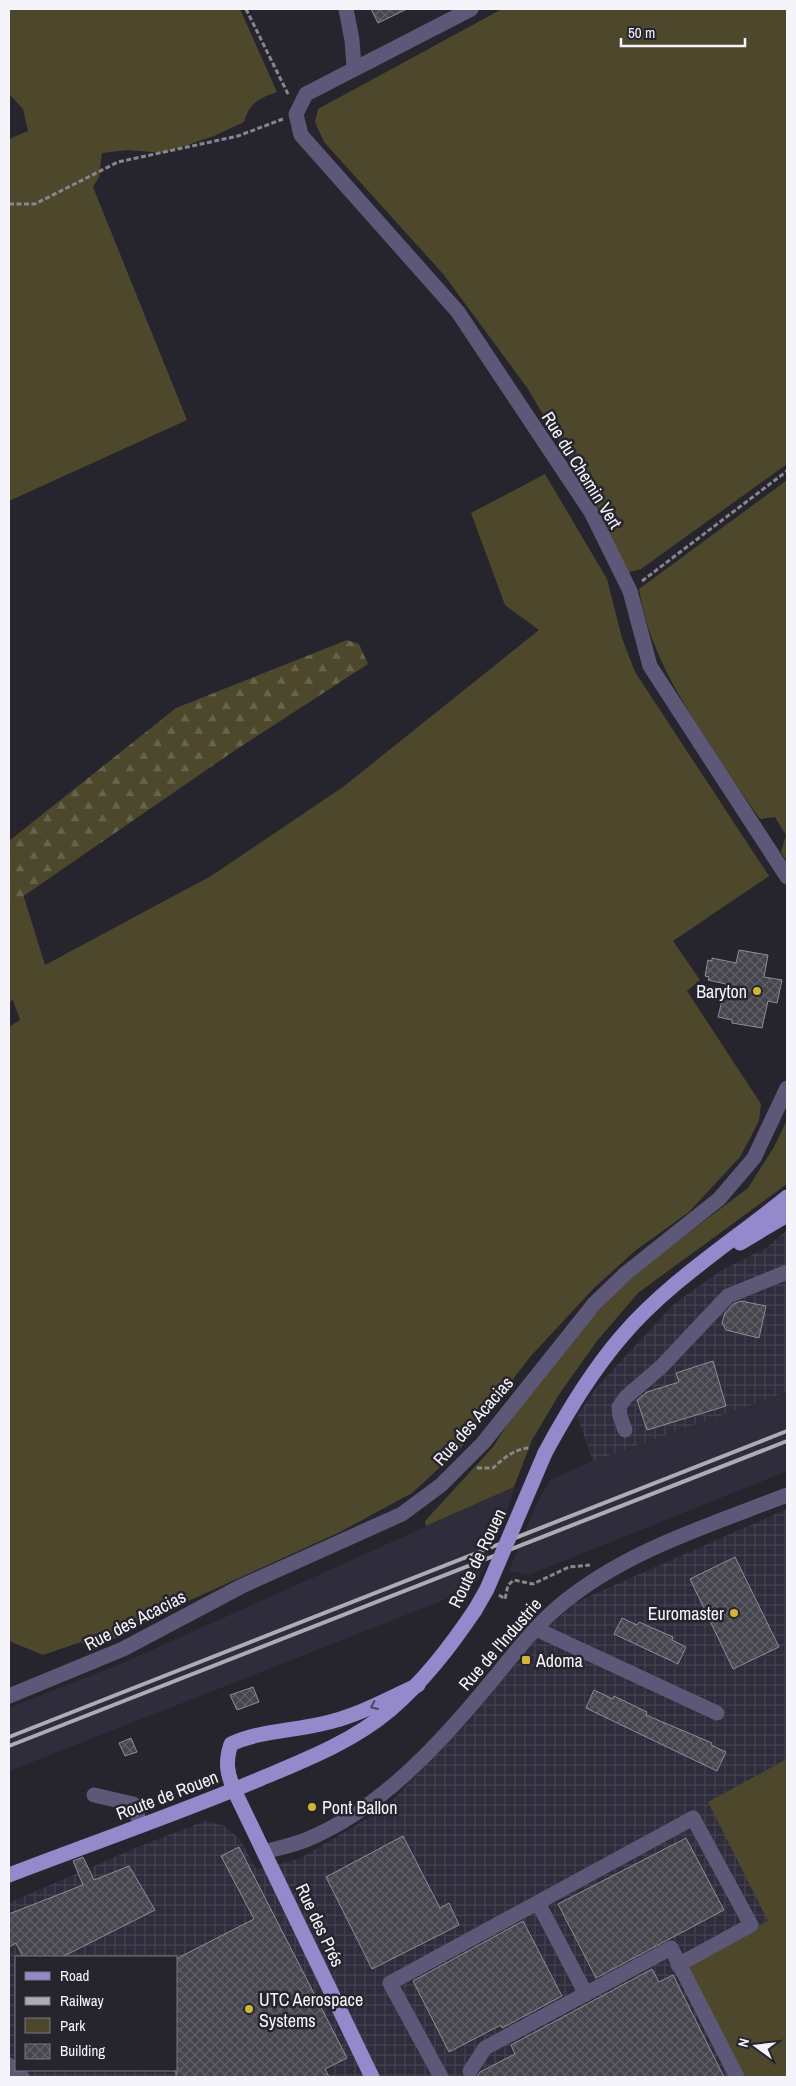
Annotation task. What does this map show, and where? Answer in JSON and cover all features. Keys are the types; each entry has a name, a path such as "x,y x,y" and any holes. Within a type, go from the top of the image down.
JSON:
{"main road":[{"name":"Route de Rouen","path":"9,1875 234,1790 342,1743 388,1712 418,1685 445,1654 475,1610 487,1589 539,1451 612,1348 656,1302 787,1197"},
{"name":"Route de Rouen","path":"690,1274 787,1215"},
{"name":"Rue des Prés","path":"372,2077 234,1790 227,1774 226,1759 231,1744 247,1736 322,1724 351,1716 418,1685"}],"street":[{"path":"346,9 352,40 354,68"},
{"path":"296,114 306,94 471,9"},
{"name":"Rue du Chemin Vert","path":"296,114 301,135 458,312 591,512 630,592 650,666 787,878"},
{"name":"Rue des Acacias","path":"9,1696 123,1649 242,1586 402,1514 441,1485 483,1443 594,1304 626,1273 719,1199 754,1158 787,1088"},
{"path":"625,1430 619,1407 626,1396 661,1367 728,1296 787,1272"},
{"name":"Rue de l'Industrie","path":"264,1852 317,1835 349,1817 398,1780 444,1736 536,1629 557,1608 591,1581 636,1555 787,1495"},
{"path":"536,1629 718,1713"},
{"path":"94,1795 134,1804 141,1825"},
{"path":"441,2077 390,1983 693,1818 751,1925 678,1965"},
{"path":"538,1903 586,1994"},
{"path":"470,2071 485,2048 671,1948 678,1965 737,2077"}],"path":[{"path":"9,204 35,204 118,162 238,136 296,114 246,9"},
{"path":"630,592 663,564 787,471"},
{"path":"493,1468 505,1456 522,1448 539,1451"},
{"path":"487,1589 505,1599 508,1585 514,1580 534,1584 569,1568 597,1564"}],"shaded area":[{"path":"787,1230 787,1392 593,1461 577,1416 596,1388 674,1304 720,1271 766,1248"},
{"path":"787,1392 787,1471 529,1575 509,1571 536,1505 550,1480 593,1461"},
{"path":"514,1487 509,1505 477,1582 444,1600 9,1771 9,1708 123,1663"},
{"path":"787,1509 787,2077 9,2077 9,1903 138,1847 205,1821 225,1826 241,1841 256,1869 299,1859 385,1808 466,1724 539,1636 574,1603"}],"green space":[{"path":"9,9 240,9 277,92 256,102 246,115 244,122 214,136 164,153 128,150 102,153 99,177 93,187 187,420 9,501 9,139 28,131 23,109 9,94"},
{"path":"502,9 785,9 787,12 787,464 641,569 627,573 602,515 528,389 444,275 324,142 315,122 318,109"},
{"path":"545,474 607,579 622,638 635,672 769,876 673,941 700,980 687,991 761,1104 759,1121 740,1157 689,1212 636,1250 593,1289 530,1357 459,1450 412,1493 340,1532 171,1609 92,1650 81,1642 43,1655 9,1641 9,1027 20,1020 13,1000 9,1002 9,906 23,894 45,965 211,876 343,787 539,630 505,605 471,513"},
{"path":"787,480 787,862 781,852 786,835 775,817 760,819 706,739 674,686 649,630 639,589"},
{"path":"347,640 359,644 368,664 231,753 9,906 9,841 176,708"},
{"path":"787,1120 787,1184 638,1293 597,1341 560,1393 532,1440 514,1487 426,1526 425,1521 493,1447 512,1417 574,1335 635,1273 748,1188 774,1147"},
{"path":"787,1759 787,2077 739,2077 683,1967 768,1921 708,1802"}],"building":[{"path":"371,9 407,9 378,23"},
{"name":"Baryton","path":"739,950 768,955 764,977 782,980 777,1003 768,1001 762,1028 732,1023 732,1020 718,1017 726,984 708,980 709,977 705,976 708,960 712,961 712,958 736,963"},
{"path":"741,1301 766,1306 759,1338 726,1330 722,1323 725,1313 733,1304"},
{"path":"713,1361 726,1406 647,1430 637,1400 647,1392 679,1382 676,1373"},
{"name":"Euromaster","path":"735,1557 779,1647 733,1669 690,1579"},
{"path":"622,1618 637,1625 639,1622 673,1637 672,1640 686,1647 678,1664 614,1634"},
{"path":"253,1687 259,1702 237,1710 230,1695"},
{"path":"594,1690 613,1699 614,1696 647,1712 646,1715 712,1743 711,1745 726,1752 717,1771 586,1708"},
{"path":"131,1738 137,1752 125,1756 119,1743"},
{"path":"403,1836 440,1908 449,1903 459,1925 372,1969 326,1877"},
{"path":"686,1838 724,1910 596,1978 558,1904"},
{"name":"UTC Aerospace Systems","path":"239,1847 347,2058 325,2069 329,2077 176,2077 176,2071 178,2071 178,1958 254,1919 221,1856"},
{"path":"83,1857 94,1880 129,1866 155,1910 64,1956 22,1956 16,1943 9,1947 9,1914 83,1885 73,1861"},
{"path":"523,1921 562,1996 502,2028 501,2025 449,2052 413,1981"},
{"path":"652,1969 659,1982 673,1975 724,2077 477,2077 480,2072 515,2054 511,2045"}],"railway":[{"path":"9,1737 787,1431"},
{"path":"9,1746 787,1441"}],"place":[{"name":"Baryton","path":"757,991"},
{"name":"Euromaster","path":"734,1613"},
{"name":"Adoma","path":"526,1660"},
{"name":"Pont Ballon","path":"312,1807"},
{"name":"UTC Aerospace Systems","path":"249,2009"}]}
